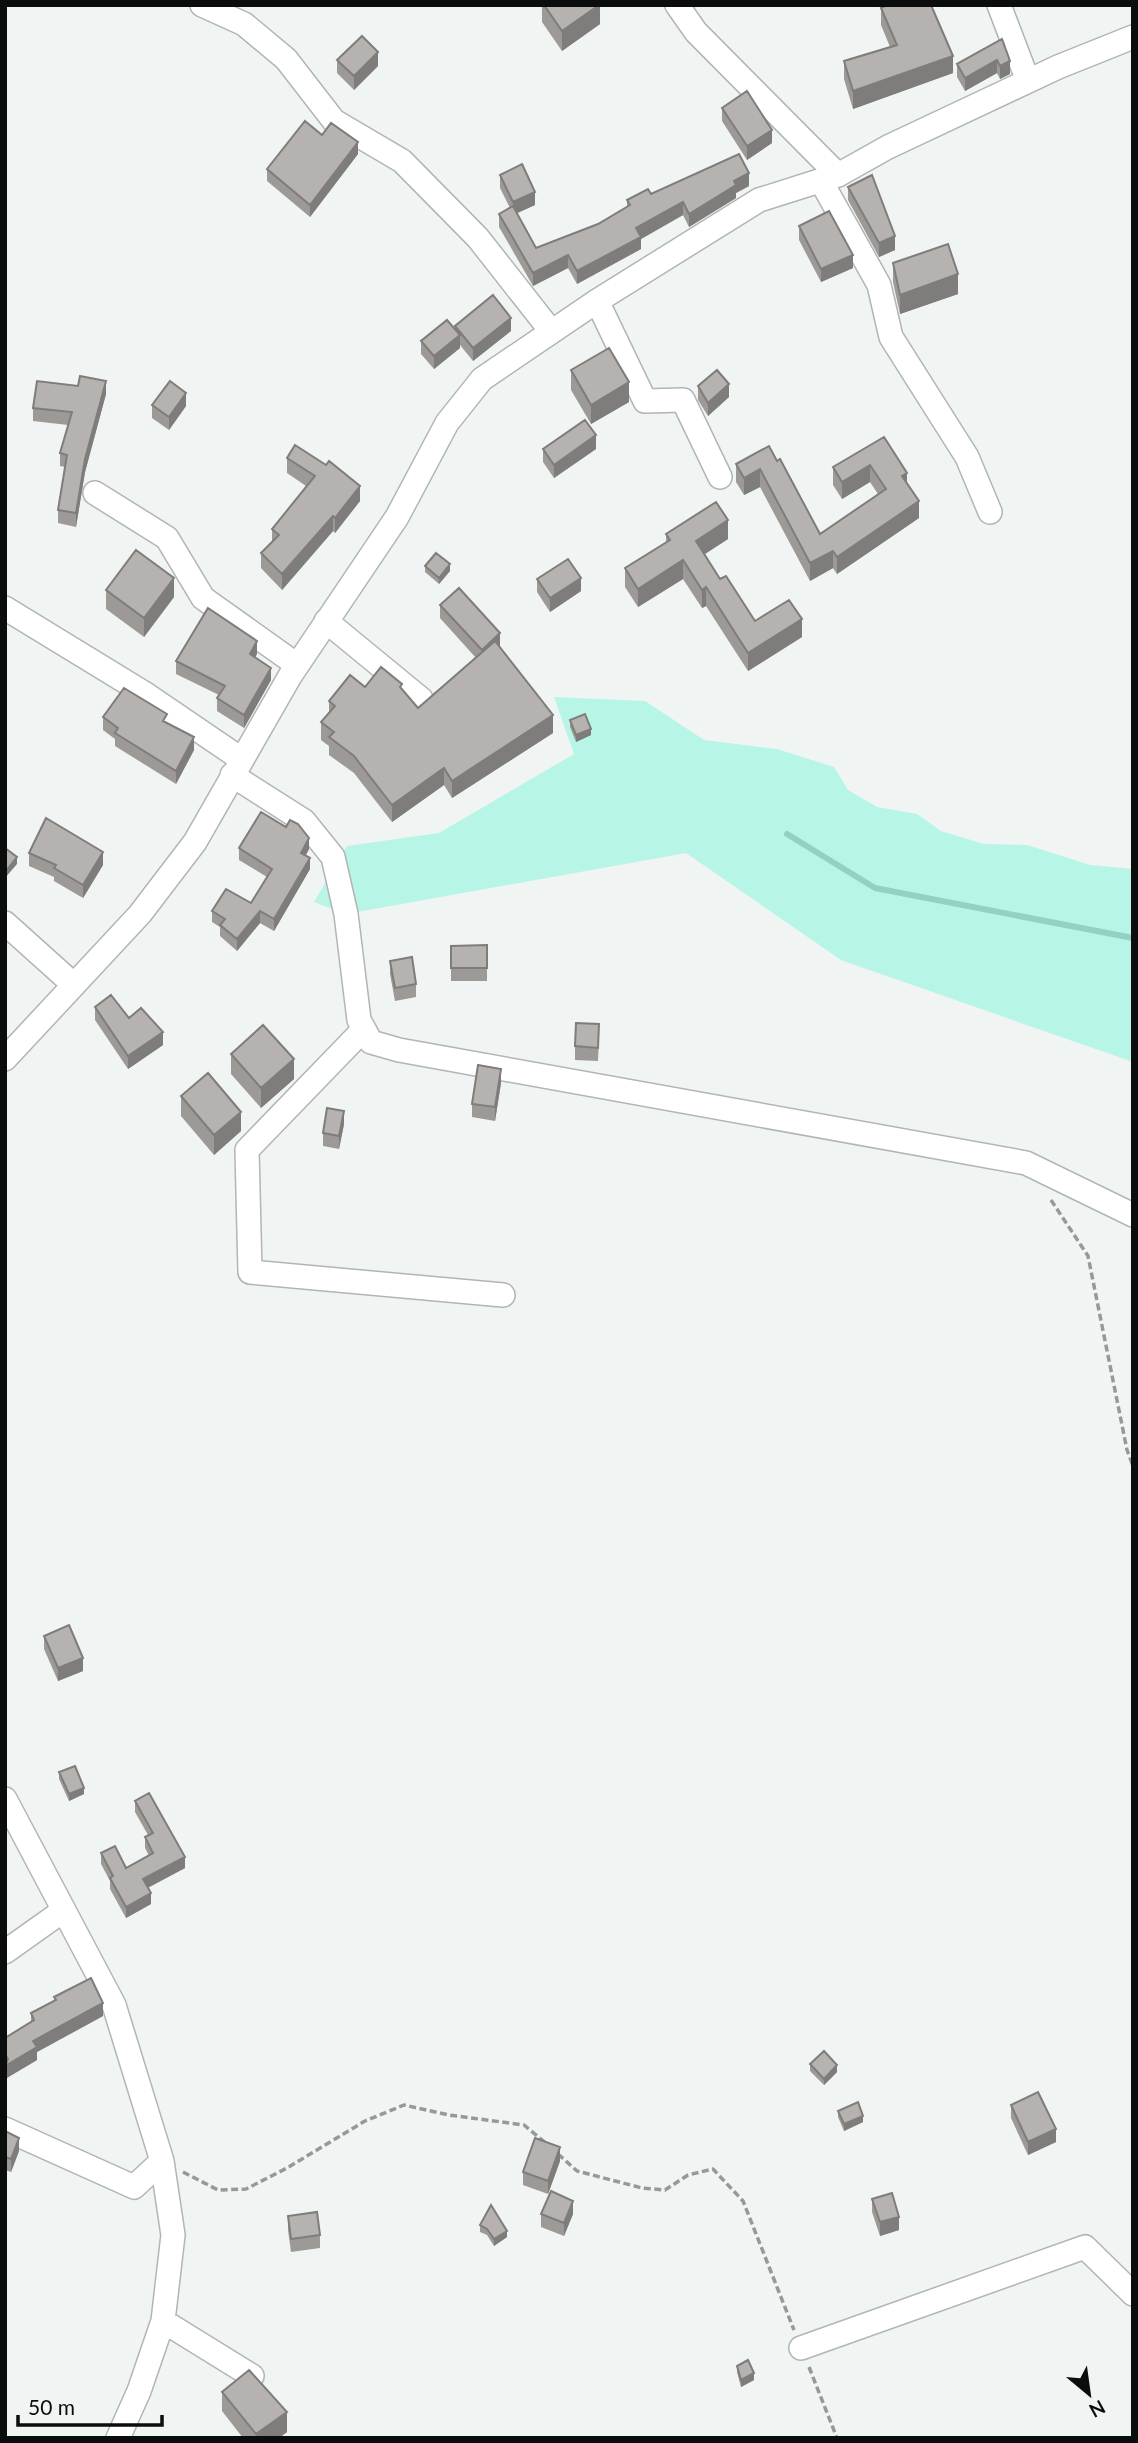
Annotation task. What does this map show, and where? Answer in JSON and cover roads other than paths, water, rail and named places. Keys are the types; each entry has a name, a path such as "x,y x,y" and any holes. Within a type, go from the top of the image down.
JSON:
{"street":[{"path":"202,5 244,24 286,59 334,121 402,160 478,238 551,331"},
{"path":"677,5 696,32 830,178 880,285 891,337 967,457 989,512"},
{"path":"999,5 1028,81"},
{"path":"5,1059 140,914 195,842 297,665 397,517 447,423 482,379 597,301 759,200 830,178 888,147 1028,81 1133,37"},
{"path":"597,301 645,401 683,400 720,477"},
{"path":"95,493 167,538 203,598 297,665"},
{"path":"5,608 144,694 304,821 333,857 346,914 359,1020 371,1042 398,1050 1026,1163 1133,1215"},
{"path":"326,621 421,699"},
{"path":"5,923 74,985"},
{"path":"364,1029 247,1150 250,1272 503,1295"},
{"path":"5,1799 114,2005 162,2161 173,2235 163,2321 139,2391 118,2438"},
{"path":"5,1952 64,1910"},
{"path":"5,2129 134,2187 162,2161"},
{"path":"801,2348 1085,2248 1133,2294"},
{"path":"163,2321 253,2376"}],"waterway":[{"path":"787,834 875,888 1133,938"}]}
